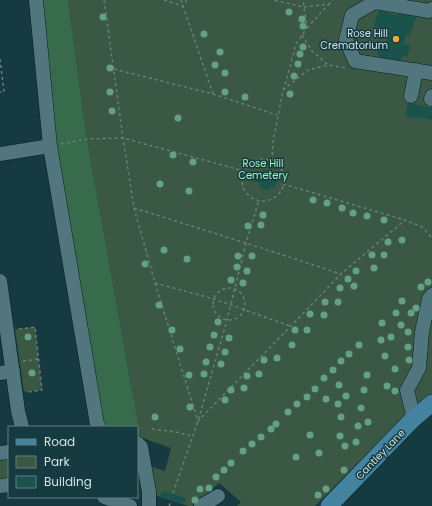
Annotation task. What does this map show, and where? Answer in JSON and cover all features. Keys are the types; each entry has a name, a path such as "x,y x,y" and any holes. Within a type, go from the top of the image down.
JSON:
{"main road":[{"name":"Cantley Lane","path":"329,506 414,419 432,403"}],"street":[{"path":"36,0 50,146 98,426"},
{"path":"431,11 375,2 352,15 346,40 355,61 432,73"},
{"path":"411,96 416,70"},
{"path":"0,154 50,146"},
{"path":"0,281 11,368 22,426"},
{"path":"414,419 407,390 419,368 422,332 429,300 432,296"},
{"path":"138,444 141,447 148,485 149,506"},
{"path":"201,506 218,496"},
{"path":"107,498 125,505"}],"path":[{"path":"104,0 134,208 155,283 198,421"},
{"path":"164,0 183,6"},
{"path":"181,0 213,94"},
{"path":"183,6 187,0"},
{"path":"275,0 304,7 329,4"},
{"path":"303,0 307,28"},
{"path":"272,161 277,115 296,44 307,28 334,0"},
{"path":"302,35 312,51 328,65"},
{"path":"0,59 4,92 0,92"},
{"path":"283,90 308,70 328,65 349,68 355,61"},
{"path":"114,69 213,94 277,115"},
{"path":"50,146 87,139 123,138 244,171"},
{"path":"259,159 272,161 282,171 283,184 281,190 277,195 266,200 253,198 244,189 242,183 244,171 253,162 259,159"},
{"path":"283,184 404,220 422,227 432,238"},
{"path":"173,493 198,421 259,200"},
{"path":"134,208 341,274"},
{"path":"198,421 341,274 404,220"},
{"path":"155,283 231,304 291,326"},
{"path":"228,288 234,289 238,290 242,294 245,304 244,309 238,318 227,320 218,316 214,308 214,299 219,291 228,288"},
{"path":"16,330 35,328 42,390 16,393"},
{"path":"11,368 39,359"},
{"path":"152,429 192,436"},
{"path":"169,506 171,502"}],"green space":[{"path":"36,0 68,0 87,139 136,411 140,437 138,444 138,426 99,426 50,146"},
{"name":"Rose Hill Cemetery","path":"68,0 432,0 432,403 407,414 315,506 237,506 241,502 219,483 192,506 157,496 149,466 165,471 171,448 140,437 87,139"},
{"path":"35,327 42,390 24,392 15,329"},
{"path":"8,457 8,481 0,482 0,458"}],"building":[{"name":"Rose Hill Crematorium","path":"379,10 398,16 400,10 417,15 410,35 407,34 403,44 411,46 407,57 403,56 399,67 377,60 380,44 385,46 389,31 374,26"},
{"path":"408,103 432,108 432,120 421,117 420,119 405,116"},
{"path":"264,170 273,173 272,178 278,180 275,188 270,187 269,191 258,187 260,183 255,182 258,173 262,175"},
{"path":"162,491 186,498 184,504 160,497"}],"place":[{"name":"Rose Hill Crematorium","path":"396,39"}]}
